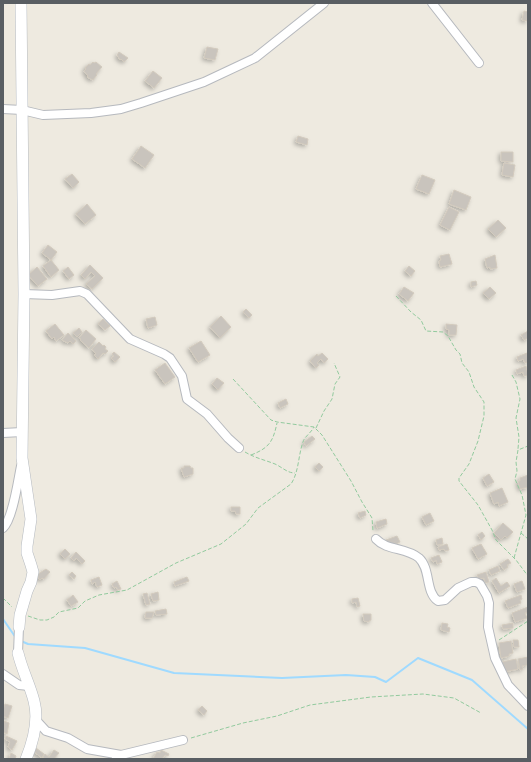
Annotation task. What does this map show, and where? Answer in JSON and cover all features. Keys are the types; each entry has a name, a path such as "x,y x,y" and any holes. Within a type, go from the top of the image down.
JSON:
{"street":[{"path":"21,3 24,294 22,458 31,520 27,554 33,572 20,615 18,654 35,702 35,719 31,746 26,759"},
{"path":"3,109 22,110 43,115 91,113 121,109 204,82 255,58 324,3"},
{"path":"432,3 478,63"},
{"path":"24,294 52,294 80,291 88,294 130,339 170,358 182,376 188,399 206,414 239,448"},
{"path":"3,433 22,432"},
{"path":"3,528 6,525 12,507 22,458"},
{"path":"376,539 383,546 402,549 420,559 427,576 430,590 435,599 438,601 445,600 458,588 471,582 480,584 489,603 488,628 493,644 495,658 508,685 528,706"},
{"path":"3,674 19,686 29,686"},
{"path":"35,719 51,733 68,738 87,749 120,757 183,740"}],"path":[{"path":"396,296 421,320 426,331 443,332 448,336 460,354 462,363 469,372 474,387 484,402 484,416 478,441 469,464 459,478 459,481 478,505 496,540 514,558 528,576"},
{"path":"3,598 20,615 40,620 47,620 59,612 78,608 85,601 99,595 127,590 181,561 221,544 229,536 237,532 246,524 258,508 291,484 296,473 303,440 315,428 332,399 335,384 340,377 334,363"},
{"path":"512,375 520,398 516,418 519,437 516,462 517,471 515,479 522,495 526,515 514,558"},
{"path":"232,379 271,420 315,428 322,434 372,518 376,539"},
{"path":"250,455 262,451 268,445 274,436 277,422"},
{"path":"518,450 528,446"},
{"path":"239,448 250,455 275,464 290,473 296,473"},
{"path":"521,533 528,538"},
{"path":"493,644 528,621"},
{"path":"183,740 243,723 277,716 310,705 370,697 424,694 454,698 481,713"}],"building":[{"path":"524,11 528,12 527,21 522,20"},
{"path":"207,47 218,49 215,60 204,58"},
{"path":"119,52 128,58 124,62 121,59 120,60 117,55"},
{"path":"93,62 96,62 102,67 93,80 87,77 88,76 84,71 89,64 90,65"},
{"path":"153,71 162,78 154,88 145,81"},
{"path":"298,136 308,139 307,145 296,142"},
{"path":"141,146 154,155 145,168 132,159"},
{"path":"501,152 513,152 513,162 501,161"},
{"path":"504,163 515,165 513,177 502,175"},
{"path":"72,174 79,182 73,188 65,179"},
{"path":"422,175 435,180 429,194 416,189"},
{"path":"454,190 471,197 466,210 449,204"},
{"path":"87,204 96,215 85,224 76,214"},
{"path":"449,207 459,212 450,230 440,225"},
{"path":"498,220 506,228 496,237 488,229"},
{"path":"48,245 57,252 51,260 42,253"},
{"path":"449,254 452,264 440,267 440,256"},
{"path":"495,255 497,268 487,268 485,259"},
{"path":"51,260 59,270 51,277 43,266"},
{"path":"90,265 103,278 92,289 86,284 95,276 91,272 85,279 81,275"},
{"path":"409,266 415,271 411,276 405,271"},
{"path":"37,267 47,279 38,286 28,275"},
{"path":"68,267 74,275 69,279 63,271"},
{"path":"476,281 477,285 471,287 471,282"},
{"path":"404,287 414,293 408,301 399,294"},
{"path":"490,287 496,293 489,299 483,293"},
{"path":"246,309 252,315 249,318 243,312"},
{"path":"221,316 231,327 220,338 210,327"},
{"path":"155,317 157,325 148,328 146,319"},
{"path":"103,319 110,326 105,330 98,324"},
{"path":"55,324 64,335 56,341 54,337 52,339 46,331"},
{"path":"446,324 457,325 456,335 449,335 449,330 446,329"},
{"path":"79,328 82,332 77,337 73,333"},
{"path":"86,330 96,339 89,348 79,338"},
{"path":"528,331 528,338 524,340 521,335"},
{"path":"68,333 76,341 73,344 70,341 68,343 62,340"},
{"path":"201,341 210,355 198,362 189,348"},
{"path":"99,342 106,347 105,349 108,351 105,354 103,353 98,359 94,355 96,354 92,349"},
{"path":"114,352 120,357 115,362 111,358 114,356 112,354"},
{"path":"322,353 328,359 324,363 321,359 317,363 319,365 316,368 310,361 317,354 318,356"},
{"path":"527,353 528,362 525,363 523,359 518,361 517,357"},
{"path":"165,363 175,377 165,384 155,370"},
{"path":"526,366 528,375 524,376 523,372 517,374 516,370"},
{"path":"217,378 224,383 218,390 212,384"},
{"path":"286,399 288,404 280,408 278,403"},
{"path":"312,436 315,439 306,446 304,442"},
{"path":"319,463 323,467 319,471 315,467"},
{"path":"184,466 190,466 193,468 193,474 184,477 181,468 184,468"},
{"path":"489,474 494,482 487,486 483,478"},
{"path":"528,475 528,487 520,489 518,481 520,481 520,478"},
{"path":"502,488 508,502 499,506 498,502 494,504 490,493"},
{"path":"231,507 240,507 240,514 236,514 235,511 231,511"},
{"path":"365,511 366,515 360,518 358,513"},
{"path":"430,513 434,521 426,525 422,517"},
{"path":"386,519 387,524 377,528 376,522"},
{"path":"503,523 513,532 507,538 505,536 501,540 494,533"},
{"path":"482,532 485,536 481,540 478,535"},
{"path":"397,536 400,542 389,546 386,540"},
{"path":"442,538 443,544 437,545 436,540"},
{"path":"447,544 449,550 439,550 438,547"},
{"path":"481,544 487,554 478,559 472,548"},
{"path":"65,549 70,554 65,559 60,554"},
{"path":"76,552 85,561 82,564 76,558 74,561 71,558"},
{"path":"439,555 442,562 437,564 436,560 433,562 431,558"},
{"path":"508,559 511,563 507,565 508,567 504,570 500,564"},
{"path":"498,566 500,571 491,575 489,570"},
{"path":"46,569 50,572 44,579 42,578 40,580 38,578 38,574"},
{"path":"72,572 76,576 74,579 69,575"},
{"path":"486,572 489,582 485,583 484,578 479,579 477,575"},
{"path":"99,577 102,585 97,587 95,582 92,584 91,580"},
{"path":"187,577 189,581 175,586 174,582"},
{"path":"496,578 501,586 507,582 510,586 499,593 492,581"},
{"path":"117,581 121,589 118,590 116,587 114,588 112,584"},
{"path":"522,581 525,589 517,592 514,584"},
{"path":"158,592 159,600 153,601 151,594"},
{"path":"147,593 150,604 146,605 143,594"},
{"path":"73,595 78,602 71,606 67,600"},
{"path":"521,595 521,603 508,608 505,601"},
{"path":"358,598 360,606 357,607 356,602 352,603 352,599"},
{"path":"528,607 528,612 525,613 527,618 515,622 512,613"},
{"path":"166,609 167,614 156,615 155,611"},
{"path":"146,612 154,612 152,618 145,618"},
{"path":"363,614 371,614 371,620 369,622 364,621"},
{"path":"442,623 448,624 447,627 450,628 449,632 441,630"},
{"path":"513,623 513,628 503,629 502,625"},
{"path":"513,640 518,640 519,647 514,647"},
{"path":"511,641 513,653 509,654 509,656 501,658 499,643"},
{"path":"528,657 527,665 522,666 523,669 520,670 518,659"},
{"path":"516,659 518,669 504,672 502,662"},
{"path":"5,704 12,706 8,718 3,716"},
{"path":"202,706 207,711 204,715 198,710"},
{"path":"4,721 9,723 7,734 3,732"},
{"path":"6,736 17,741 12,750 8,747 10,742 5,739"},
{"path":"36,748 44,754 42,758 33,751"},
{"path":"54,750 59,753 54,759 45,759 43,757 45,754 49,757"},
{"path":"161,750 169,754 168,756 165,755 162,759 153,759 157,752 160,753"},
{"path":"11,753 16,756 15,759 9,759"}],"waterway":[{"path":"3,619 16,638"},
{"path":"21,641 28,644 85,648 174,673 282,678 346,675 375,677 386,682 418,658 472,680 528,729"}]}
